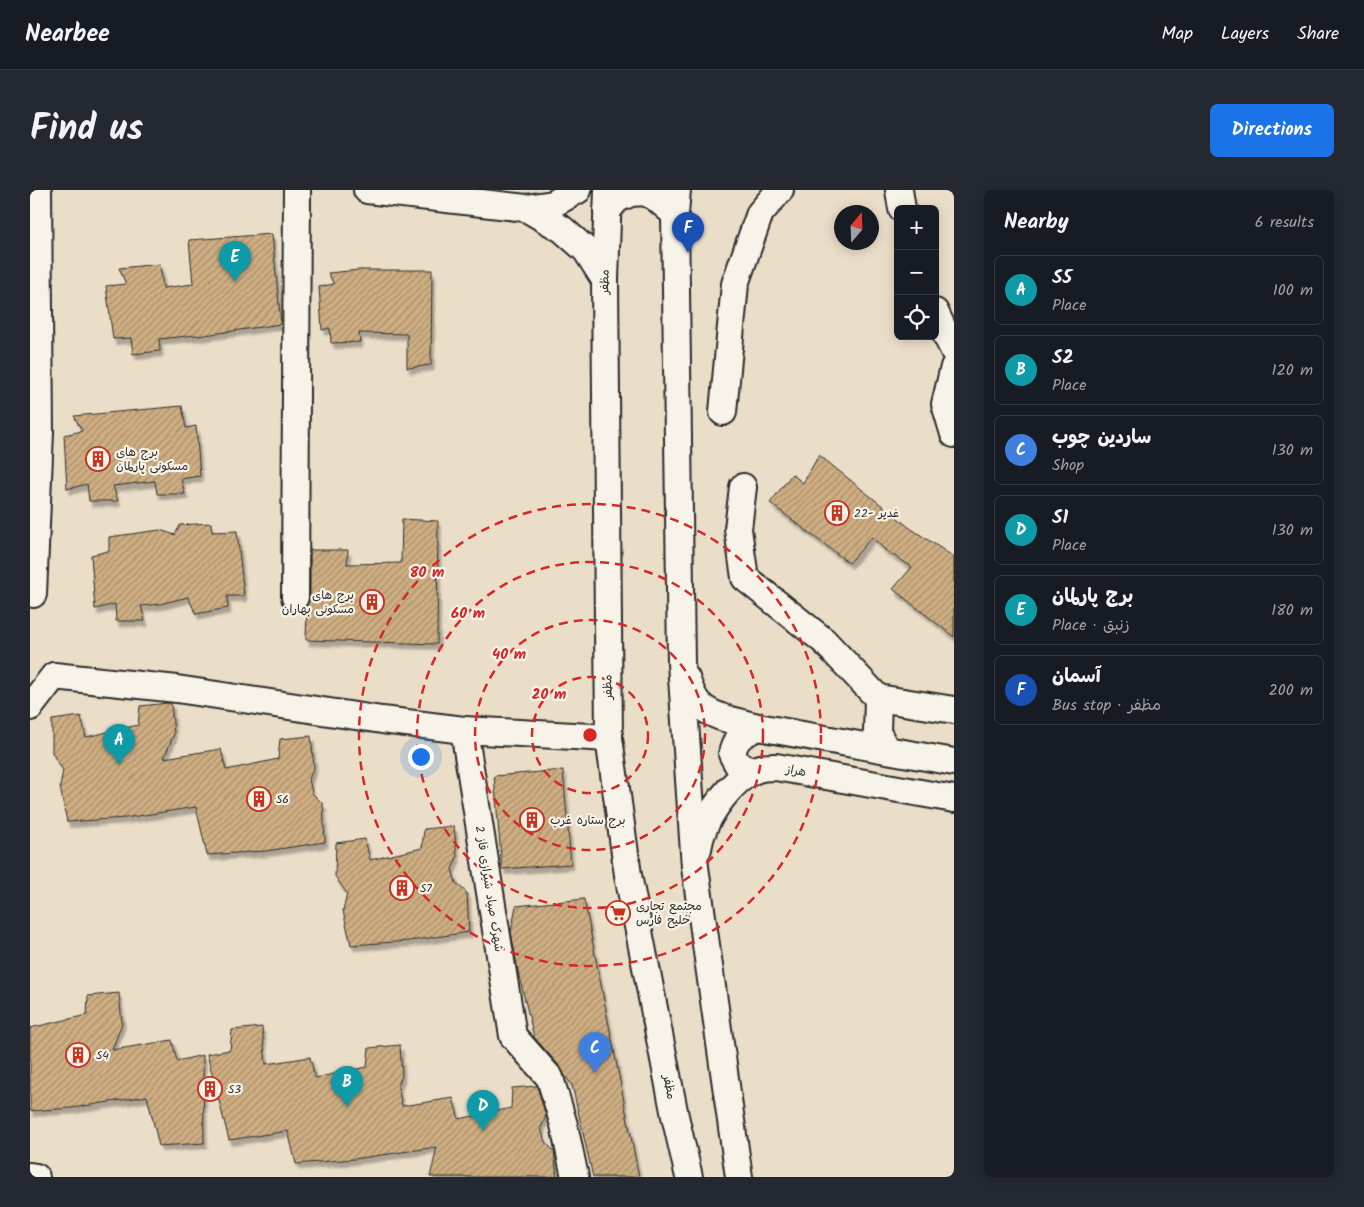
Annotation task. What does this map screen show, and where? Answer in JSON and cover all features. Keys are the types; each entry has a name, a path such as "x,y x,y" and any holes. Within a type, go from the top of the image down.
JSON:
{"street":[{"path":"30,593 33,594 40,441 35,367 38,190"},
{"path":"295,597 297,190"},
{"path":"367,190 526,208 553,204 578,190"},
{"path":"723,412 735,284 760,213 780,190"},
{"path":"899,190 901,205"},
{"path":"607,200 630,193 644,192 676,202 681,662 695,867 739,1177"},
{"name":"مظفر","path":"607,200 605,280 609,738 628,875 675,1116 690,1177"},
{"path":"526,208 562,229 586,250 605,280"},
{"path":"939,320 954,351"},
{"path":"954,367 945,404 954,434"},
{"path":"743,487 738,529 745,578 824,641 878,698 954,710"},
{"path":"681,662 690,691 698,704 730,720 758,727 954,762"},
{"path":"30,707 54,676 177,689 382,720 464,730 609,738"},
{"path":"851,743 878,698"},
{"path":"878,698 877,732 886,750"},
{"path":"695,867 701,835 707,821 720,800 737,782 751,771 738,765 732,754 734,743 743,734 758,727"},
{"name":"شهرک صیاد شیرازی فاز 2","path":"464,730 513,1036 550,1078 564,1125 575,1177"},
{"name":"هراز","path":"751,771 776,767 954,799"},
{"path":"30,1176 36,1177"}],"building":[{"path":"272,234 281,324 198,336 159,339 160,351 133,354 131,338 113,339 106,286 126,284 119,268 160,264 163,288 193,284 189,240"},
{"path":"359,270 432,270 431,365 407,368 407,334 359,333 360,342 331,343 330,328 322,330 319,287 334,284 328,273"},
{"path":"182,406 186,428 196,426 200,476 181,479 185,494 157,494 155,481 113,486 118,501 89,501 87,484 67,489 64,435 82,431 74,416"},
{"name":"22- غدیر","path":"819,455 910,528 954,557 954,637 893,589 912,567 885,550 872,537 849,563 770,503 792,474 803,483"},
{"name":"برج های مسکونی بهاران","path":"402,519 438,521 437,644 306,640 307,606 310,597 310,550 348,550 347,564 401,563"},
{"path":"211,523 212,532 237,531 244,596 227,596 228,608 196,614 188,597 160,604 141,606 145,621 116,621 115,604 95,609 91,555 109,551 109,537 160,530 175,535 180,525"},
{"path":"171,703 174,734 164,758 221,749 226,770 278,759 280,739 311,736 314,767 309,779 312,793 323,804 325,842 266,851 207,855 196,807 125,818 67,822 60,787 63,770 52,753 52,720 81,716 86,737 138,725 140,706"},
{"name":"برج ستاره غرب","path":"563,770 571,864 502,869 494,776"},
{"name":"S7","path":"454,826 457,857 452,869 456,883 467,893 469,932 409,941 351,945 343,911 347,894 335,876 336,843 365,839 370,860 422,848 424,829"},
{"path":"584,899 639,1177 593,1177 572,1085 561,1068 534,1037 519,976 511,932 516,906"},
{"path":"119,993 122,1023 112,1050 172,1040 177,1061 203,1055 204,1143 159,1146 147,1096 72,1108 30,1111 30,1028 87,1015 88,996"},
{"path":"262,1027 266,1064 310,1057 315,1078 367,1067 369,1048 400,1045 402,1075 398,1087 402,1106 453,1098 459,1119 511,1108 512,1088 537,1086 546,1116 541,1128 545,1142 554,1151 557,1177 430,1177 437,1147 354,1159 296,1164 288,1131 229,1140 207,1054 230,1050 232,1030"}],"place":[{"name":"آسمان","path":"688,253"},
{"name":"برج پارلمان","path":"235,282"},
{"name":"برج های مسکونی پارلمان","path":"98,459"},
{"name":"22- غدیر","path":"837,513"},
{"name":"برج های مسکونی بهاران","path":"372,602"},
{"name":"S5","path":"119,765"},
{"name":"S6","path":"259,799"},
{"name":"برج ستاره غرب","path":"532,820"},
{"name":"S7","path":"402,888"},
{"name":"مجتمع تجاری خلیح فارس","path":"618,913"},
{"name":"S4","path":"78,1055"},
{"name":"ساردین چوب","path":"595,1073"},
{"name":"S3","path":"210,1089"},
{"name":"S2","path":"347,1107"},
{"name":"S1","path":"483,1131"}]}
